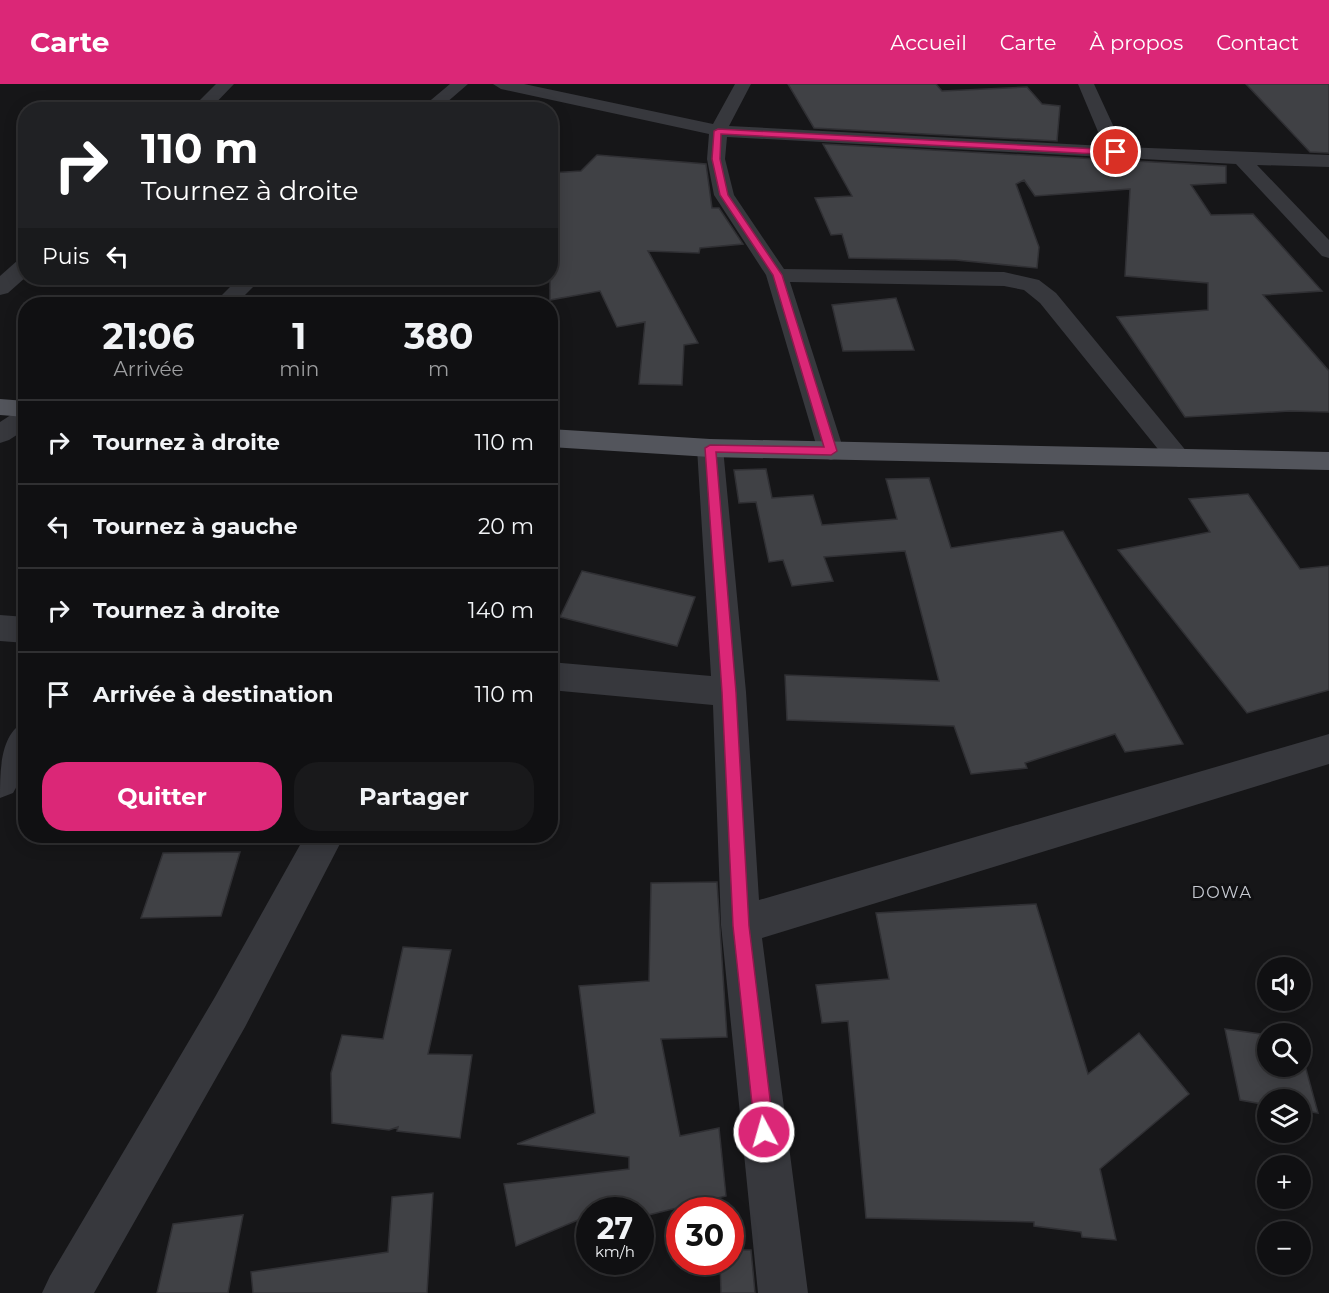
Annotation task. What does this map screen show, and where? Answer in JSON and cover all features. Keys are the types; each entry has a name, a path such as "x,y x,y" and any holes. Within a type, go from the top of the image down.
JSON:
{"main road":[{"path":"0,407 18,408"},
{"path":"558,438 710,448 1329,461"}],"street":[{"path":"207,102 226,84"},
{"path":"437,102 460,84"},
{"path":"501,84 718,131 1241,159 1329,161"},
{"path":"744,84 718,131 716,159 724,195 777,275 831,451"},
{"path":"1086,84 1116,152"},
{"path":"1241,159 1329,252"},
{"path":"0,288 18,272"},
{"path":"777,275 1004,279 1031,285 1048,298 1179,458"},
{"path":"231,297 244,285"},
{"path":"0,434 18,422"},
{"path":"710,448 729,692 741,926 783,1293"},
{"path":"0,628 18,629"},
{"path":"558,677 729,692"},
{"path":"741,926 1329,749"},
{"path":"0,782 18,750"},
{"path":"67,1293 230,1012 321,843"}],"building":[{"path":"788,84 936,84 942,91 1027,87 1042,104 1060,106 1057,141 814,128"},
{"path":"1246,84 1329,84 1329,153 1310,152"},
{"path":"823,144 1226,166 1226,183 1191,185 1211,215 1253,214 1322,291 1263,295 1329,371 1329,412 1290,411 1185,417 1117,317 1208,310 1208,283 1125,276 1130,189 1035,196 1024,180 1016,184 1039,247 1037,268 956,260 849,258 842,234 831,235 815,198 852,196"},
{"path":"597,155 706,164 712,208 719,208 743,244 700,248 699,253 648,251 698,343 684,345 682,385 639,384 645,322 617,327 600,291 558,299 550,297 550,285 558,285 558,172 581,171"},
{"path":"896,298 914,350 843,351 832,305"},
{"path":"766,469 772,498 813,495 822,525 897,519 886,479 929,478 951,548 1063,531 1183,744 1125,752 1115,734 1025,763 1027,768 971,774 954,726 787,720 785,675 939,681 905,551 824,557 833,581 792,586 783,560 769,562 756,502 739,503 734,470"},
{"path":"1248,494 1300,569 1329,566 1329,690 1247,713 1118,550 1210,532 1189,499"},
{"path":"582,571 695,597 677,646 560,617"},
{"path":"240,852 221,916 141,918 163,853"},
{"path":"717,882 727,1037 661,1039 680,1136 719,1128 726,1196 666,1197 666,1211 654,1214 654,1197 576,1197 576,1221 516,1246 504,1184 629,1169 629,1157 517,1144 595,1113 579,986 649,981 651,883"},
{"path":"1036,904 1088,1074 1139,1033 1189,1094 1100,1169 1116,1240 1082,1237 1081,1232 1034,1226 1034,1222 866,1218 848,1021 822,1023 816,985 889,979 876,913"},
{"path":"403,947 451,950 428,1054 472,1055 460,1138 397,1131 398,1127 389,1130 332,1123 331,1073 342,1035 383,1039"},
{"path":"1225,1029 1257,1033 1257,1077 1308,1077 1318,1113 1311,1112 1311,1089 1257,1089 1257,1103 1240,1100"},
{"path":"433,1193 427,1293 253,1293 251,1272 388,1252 392,1197"},
{"path":"243,1215 228,1293 157,1293 173,1224"},
{"path":"744,1250 751,1250 755,1293 721,1293 720,1275 744,1275"}],"district":[{"name":"DOWA","path":"1222,892"}],"route":[{"path":"764,1132 741,926 729,692 710,448 831,451 777,275 724,195 716,159 718,131 1116,152"}]}
